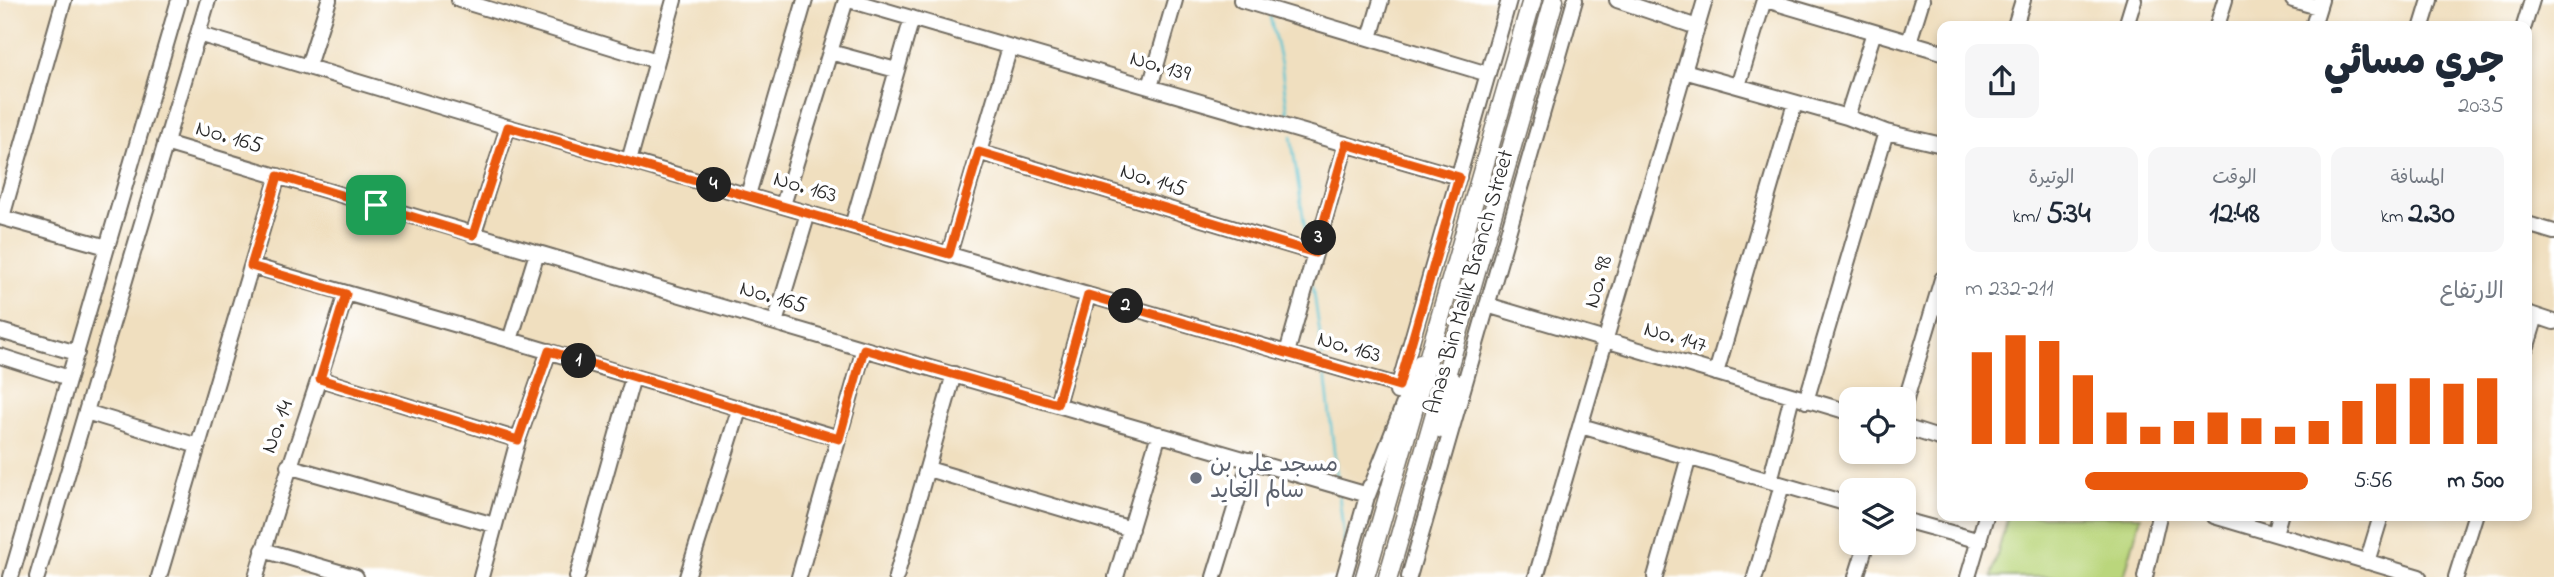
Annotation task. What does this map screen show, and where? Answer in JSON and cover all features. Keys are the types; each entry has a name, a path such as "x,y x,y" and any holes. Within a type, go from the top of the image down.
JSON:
{"main road":[{"path":"1365,577 1532,0"},
{"path":"1388,577 1554,0"}],"street":[{"path":"64,0 1,217 107,247"},
{"path":"11,577 179,0"},
{"path":"37,577 208,0"},
{"path":"308,66 329,0"},
{"path":"459,0 657,61"},
{"path":"629,160 674,0"},
{"path":"748,195 805,0"},
{"path":"783,205 848,0"},
{"name":"No. 139","path":"848,0 871,3 912,18 1459,177"},
{"path":"1150,87 1175,0"},
{"path":"1241,0 1282,6 1370,38 1488,74"},
{"path":"1370,38 1381,0"},
{"name":"Anas Bin Malik Branch Street","path":"1344,577 1509,0"},
{"name":"Anas Bin Malik Branch Street","path":"1409,577 1576,0"},
{"path":"1617,0 1697,27"},
{"name":"No. 98","path":"1536,577 1705,0"},
{"path":"1738,86 1765,0 1937,50"},
{"path":"1818,15 1822,0"},
{"path":"1909,42 1922,0"},
{"path":"2017,21 2024,0"},
{"path":"2128,21 2134,0"},
{"path":"2219,21 2225,0"},
{"path":"2293,0 2319,4 2314,21"},
{"path":"2424,21 2430,0"},
{"path":"2526,21 2532,0"},
{"path":"852,226 912,18"},
{"path":"1847,117 1874,32"},
{"name":"No. 163","path":"198,34 1399,386"},
{"path":"949,254 1010,47"},
{"path":"830,52 897,70"},
{"path":"1684,71 1937,144"},
{"path":"1716,373 1795,103"},
{"path":"473,235 508,127"},
{"path":"1755,577 1799,398 1886,131"},
{"name":"No. 165","path":"165,143 1368,495"},
{"path":"1287,353 1346,144"},
{"name":"No. 145","path":"979,152 1315,253"},
{"path":"159,577 278,176"},
{"path":"775,323 808,213"},
{"path":"2532,225 2554,232"},
{"path":"510,340 537,253"},
{"path":"251,266 549,351 839,439"},
{"path":"1418,545 1473,279"},
{"path":"1368,495 1449,287"},
{"name":"No. 14","path":"256,577 288,467 320,379 346,294"},
{"path":"1057,404 1088,295"},
{"path":"1910,387 1937,296"},
{"name":"No. 147","path":"1487,305 1839,409"},
{"path":"2532,315 2554,322"},
{"path":"0,331 77,353"},
{"path":"26,363 34,360 46,361 52,356 52,352 33,341"},
{"path":"799,577 864,349"},
{"path":"481,577 518,440 549,351"},
{"path":"0,356 69,378"},
{"path":"896,577 954,374"},
{"path":"577,577 633,377"},
{"path":"320,379 518,440"},
{"path":"687,577 739,410"},
{"path":"86,412 198,446"},
{"path":"1581,426 1839,501"},
{"path":"1916,431 1937,437"},
{"path":"1116,577 1159,434"},
{"path":"1655,577 1689,457"},
{"path":"1214,577 1250,460"},
{"path":"288,467 494,524"},
{"path":"928,469 1130,529"},
{"path":"1968,577 1985,521"},
{"path":"2145,577 2158,521"},
{"path":"2231,521 2374,568 2419,577"},
{"path":"2275,534 2279,521"},
{"path":"2374,568 2380,521"},
{"path":"2456,577 2473,521"},
{"path":"1916,523 1980,541"},
{"path":"263,550 356,577"},
{"path":"1856,577 1863,555"}],"green space":[{"path":"2007,521 2140,521 2124,577 1991,577"}],"waterway":[{"path":"1270,17 1281,64 1289,120"},
{"path":"1291,136 1307,242"},
{"path":"1313,286 1323,356"},
{"path":"1325,372 1337,478"},
{"path":"1339,494 1345,549"}],"place":[{"name":"مسجد علي بن سالم العايد","path":"1196,478"}],"route":[{"path":"508,127 949,254 979,152 1315,253 1346,144 1459,177 1399,386 1088,295 1057,404 864,349 839,439 549,351 518,440 320,379 346,294 251,266 278,176 376,205 473,235 508,127"}]}
